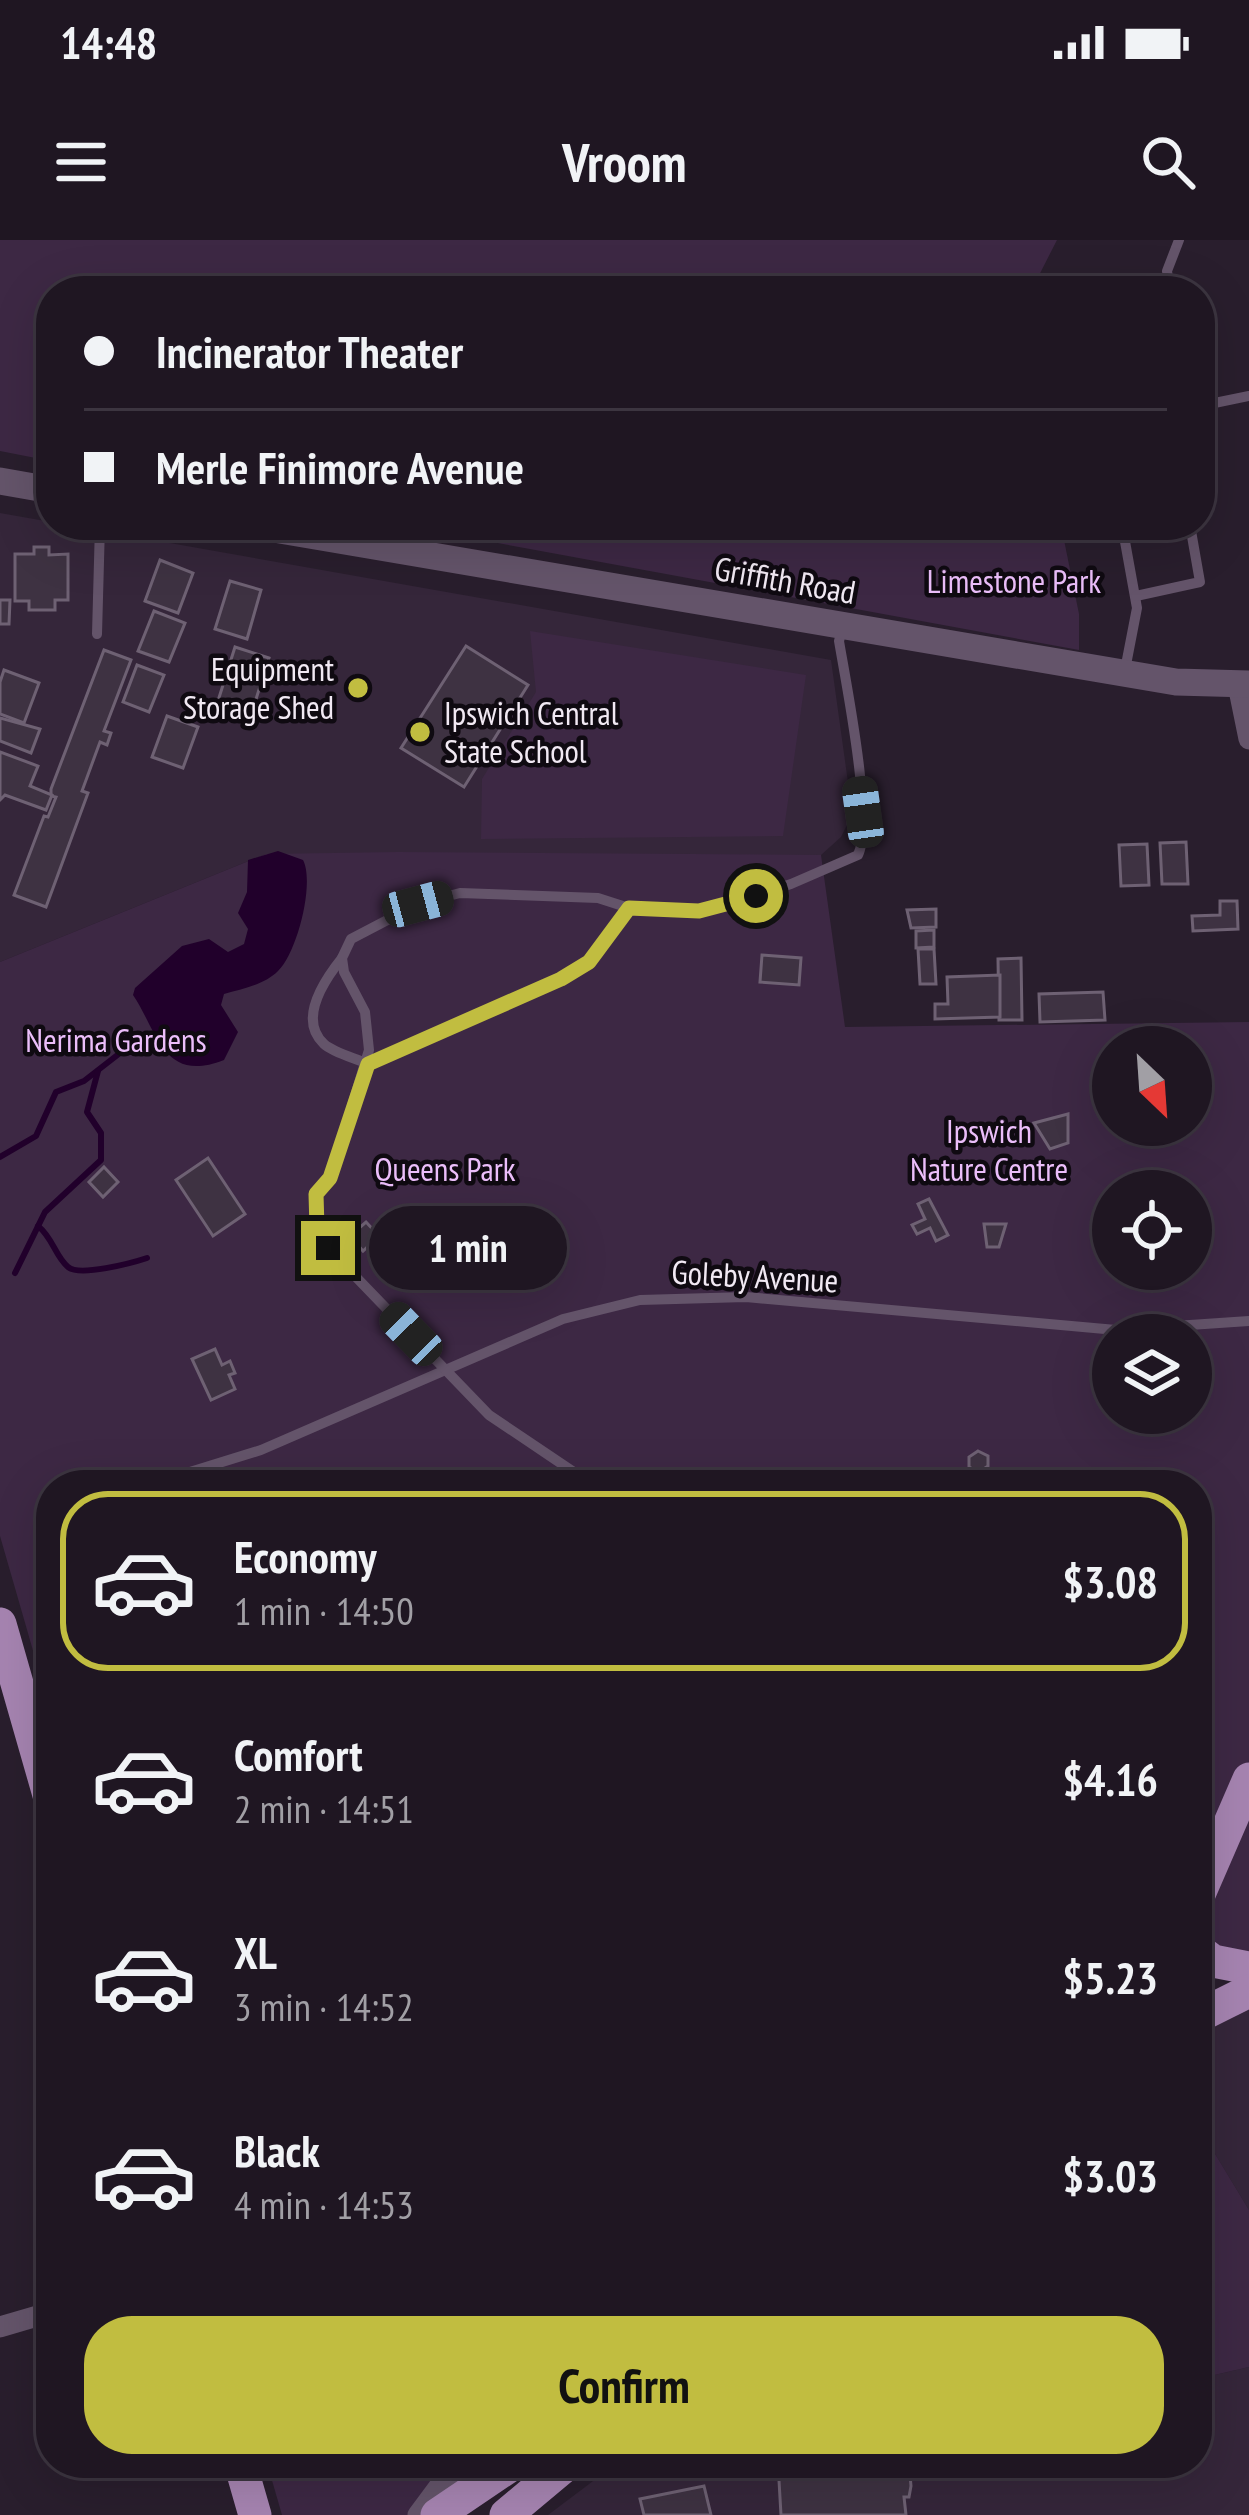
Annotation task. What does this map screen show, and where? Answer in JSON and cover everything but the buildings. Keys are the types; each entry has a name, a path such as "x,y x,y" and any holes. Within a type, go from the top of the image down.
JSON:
{"main road":[{"path":"0,1624 36,1750"},
{"path":"1212,1864 1249,1779"},
{"path":"1212,1959 1249,1968"},
{"path":"1212,2010 1249,1991"},
{"path":"244,2478 255,2515"},
{"path":"436,2515 492,2478"},
{"path":"506,2515 550,2478"}],"street":[{"path":"0,482 36,488"},
{"name":"Griffith Road","path":"338,540 1124,674 1192,684 1244,684"},
{"path":"1244,684 1249,739"},
{"path":"0,2326 36,2316"},
{"path":"418,2515 447,2478"}],"lane":[{"path":"1168,276 1178,240"},
{"path":"1215,403 1249,396"},
{"path":"97,634 100,540"},
{"path":"1124,674 1136,596 1125,540"},
{"path":"1136,596 1199,582 1192,540"},
{"path":"629,908 589,962 561,979 368,1064 324,1044 316,1031 318,993 351,939 418,904 460,893 598,898 629,908 710,910 839,865 862,850 863,812 839,641 843,626"},
{"path":"342,958 365,1012 368,1064 330,1178 316,1194 317,1228 328,1248 489,1415 570,1470"},
{"name":"Goleby Avenue","path":"196,1470 261,1450 602,1306 674,1296 746,1297 1115,1330 1249,1321"}],"shaded area":[{"name":"Ipswich Central State School","path":"0,513 36,519 36,540 153,540 831,660 851,804 841,837 821,855 266,854 0,962"},
{"path":"278,851 303,860 306,871 302,917 292,949 272,976 224,994 221,1005 238,1032 224,1060 204,1066 175,1060 133,995 135,988 182,946 209,939 228,952 244,944 248,929 238,913 247,892 248,860"},
{"path":"1249,2006 1249,2210 1212,2149 1212,2026"},
{"path":"1249,2367 1249,2515 548,2515 597,2478 1212,2478 1212,2376"}],"green space":[{"path":"0,240 1057,240 1039,276 36,276 36,458 0,451"},
{"name":"Limestone Park","path":"481,540 1064,540 1079,614 1079,650"},
{"path":"530,631 806,675 783,836 481,839 482,779 536,692"},
{"name":"Queens Park","path":"266,854 821,855 845,1027 1249,1022 1249,1957 1212,1954 1212,1470 36,1470 36,1661 0,1536 0,962"},
{"path":"1212,2149 1249,2210 1249,2367 1212,2376"},
{"path":"271,2478 469,2478 416,2515 282,2515"}],"waterway":[{"path":"0,1157 36,1136 56,1092 84,1081 120,1053 139,1051 157,1041"},
{"path":"15,1273 45,1212 101,1160 101,1133 87,1112 98,1071"},
{"path":"38,1226 74,1270 147,1258"}],"place":[{"name":"Equipment Storage Shed","path":"358,688"},
{"name":"Ipswich Central State School","path":"420,732"}],"route":[{"path":"328,1248 317,1228 316,1194 330,1178 368,1064 561,979 589,962 629,908 699,911 756,896"}],"park label":[{"name":"Nerima Gardens","path":"116,1040"},
{"name":"Ipswich Nature Centre","path":"989,1150"}]}
